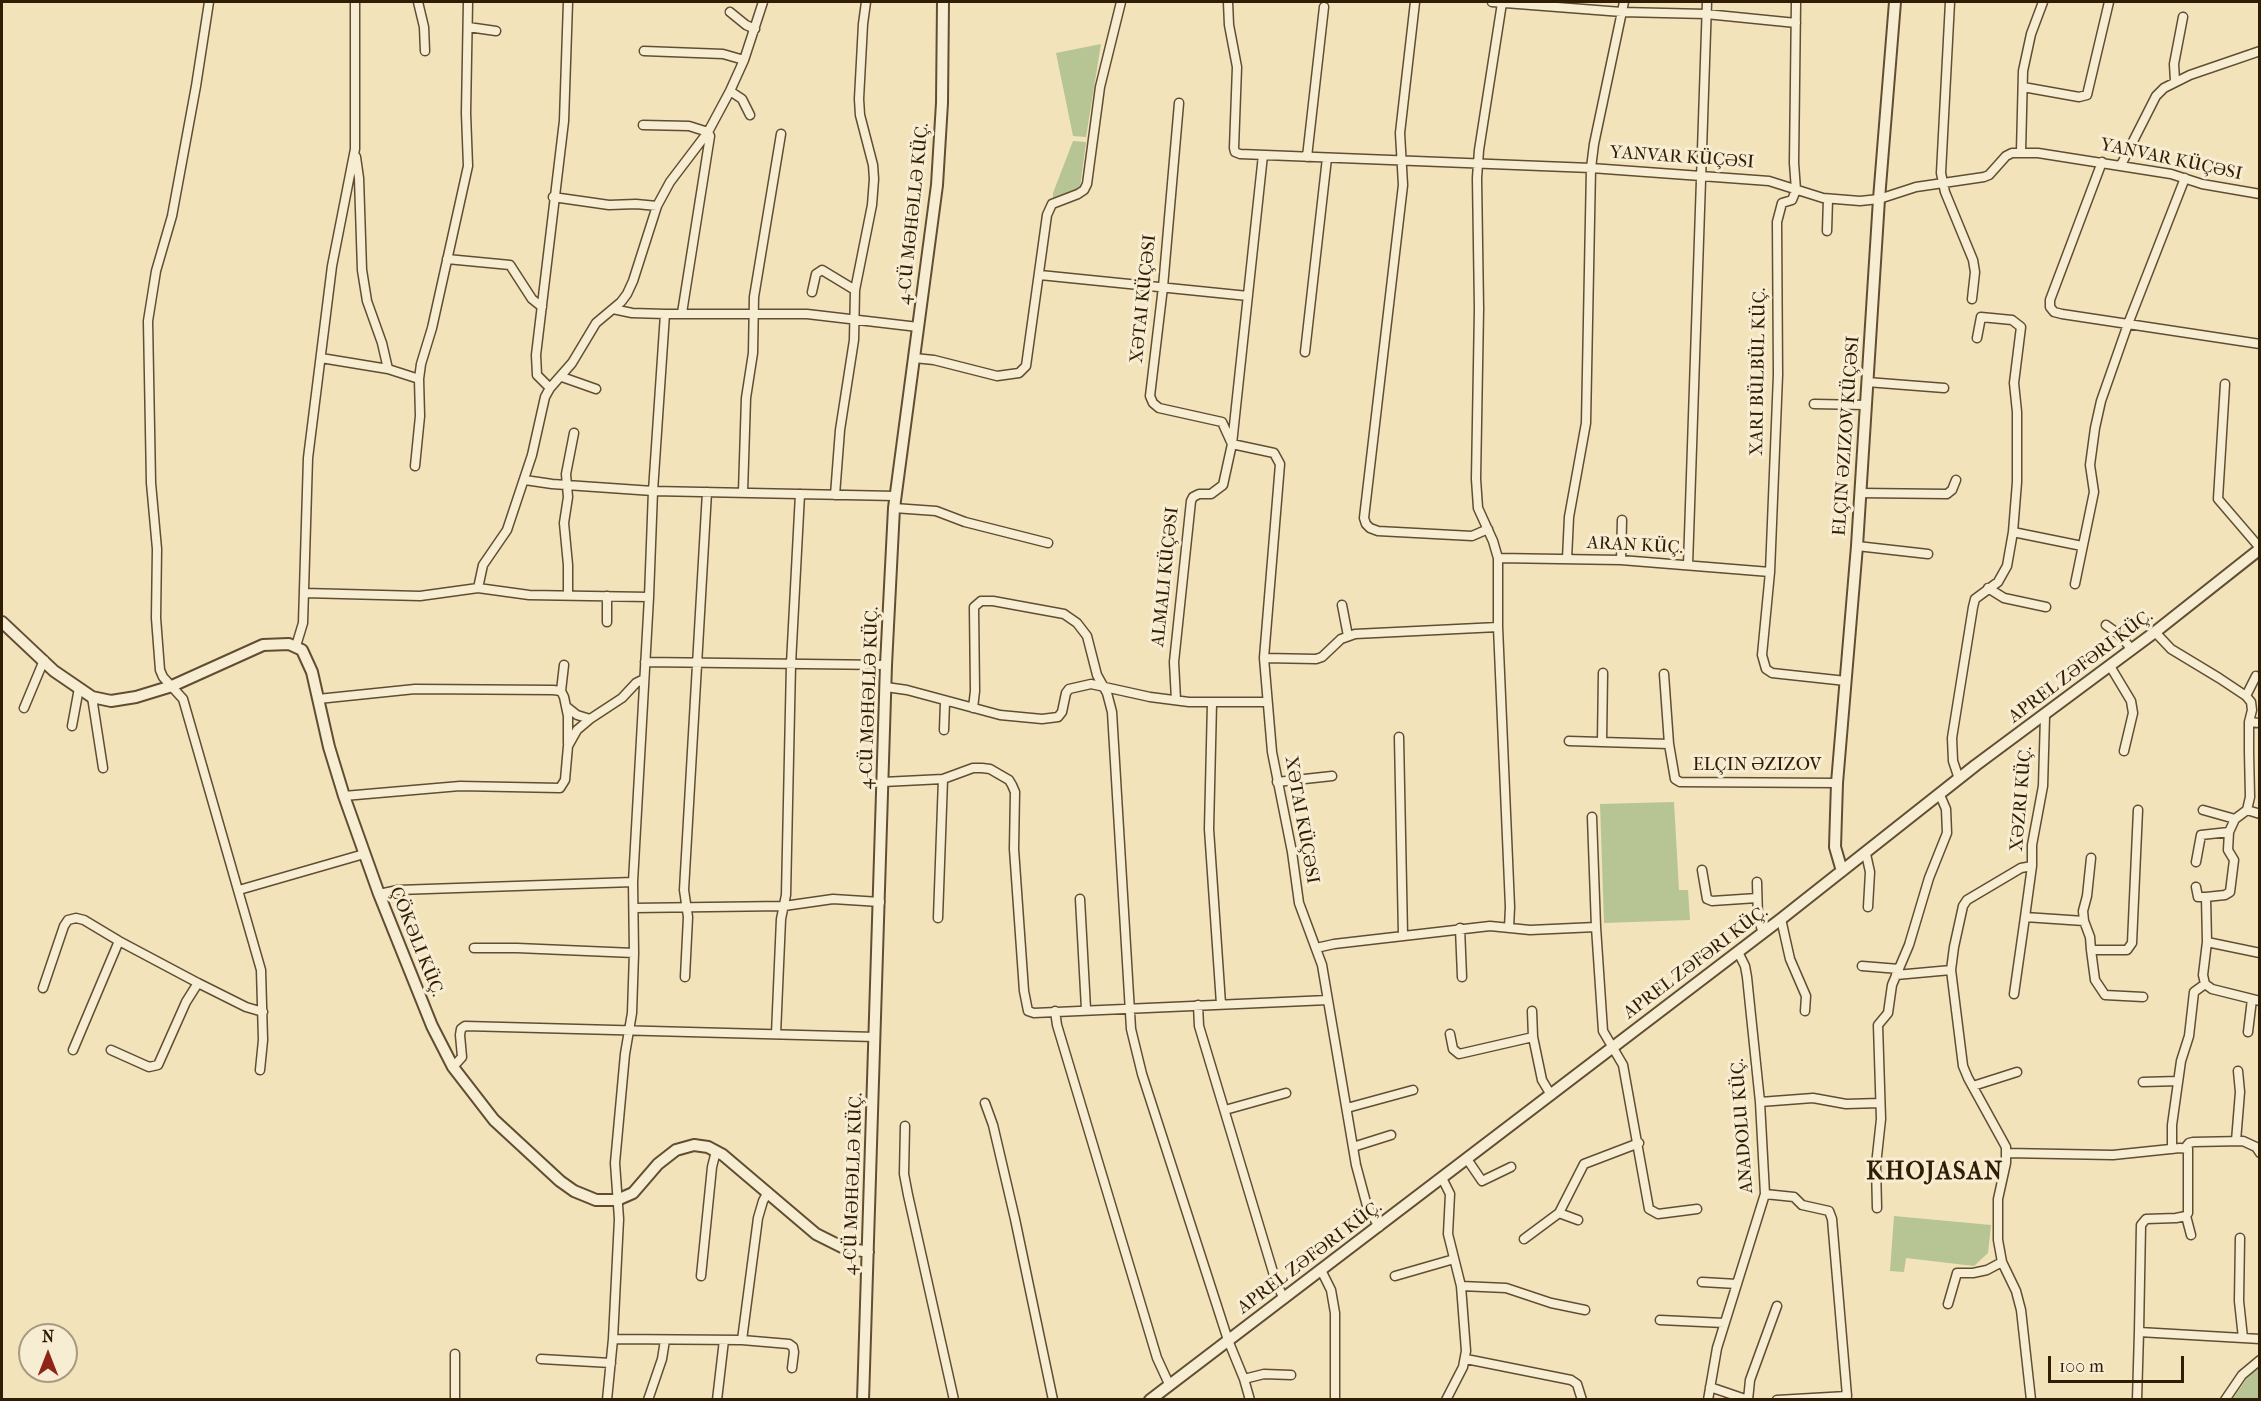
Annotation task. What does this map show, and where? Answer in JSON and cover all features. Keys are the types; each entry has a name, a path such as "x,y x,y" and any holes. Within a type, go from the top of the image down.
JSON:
{"street":[{"path":"209,2 172,216 156,271 148,321 151,483 157,549 156,599 159,661 163,677 183,699 261,970 263,1012 260,1070"},
{"path":"355,2 355,149 359,178 362,270 367,301 382,343 388,369"},
{"path":"418,2 424,27 424,51"},
{"path":"415,466 420,407 419,378 468,166 466,113 468,2"},
{"path":"550,388 537,375 535,367 553,197 564,121 568,2"},
{"path":"478,588 483,565 507,530 525,480 541,409 550,388 562,377 593,328 621,302 633,281 657,206 670,182 708,132 730,91 756,29 763,2"},
{"path":"836,495 840,430 854,340 855,290 872,205 874,179 873,165 860,115 859,99 866,2"},
{"name":"4-CÜ MƏHƏLLƏ KÜÇ.","path":"864,1400 886,666 894,508 937,185 942,103 943,2"},
{"path":"914,358 934,360 1004,377 1024,370 1040,275 1047,215 1052,204 1078,194 1087,184 1100,87 1120,2"},
{"name":"YANVAR KÜÇƏSI","path":"1228,2 1229,25 1237,67 1234,148 1235,152 1240,154 1591,168 1768,181 1828,199 1860,201 1879,199 1916,187 1989,175 2006,156 2021,152 2121,165 2185,178 2202,184 2259,194"},
{"path":"1415,2 1400,133 1402,185 1364,518 1366,524 1378,531 1472,536 1488,529"},
{"path":"1509,928 1498,627 1498,558 1478,508 1476,479 1478,164 1497,2 1556,4 1622,12 1706,14 1796,23"},
{"path":"1567,559 1569,517 1586,423 1591,168 1624,2"},
{"path":"1688,565 1707,2"},
{"path":"1796,2 1794,163 1796,190 1792,200 1782,203 1777,222 1778,375 1770,572 1762,655 1766,669 1772,673 1846,681"},
{"name":"ELÇIN ƏZIZOV KÜÇƏSI","path":"1842,871 1835,847 1837,783 1857,546 1879,199 1895,2"},
{"path":"1950,2 1940,162 1942,183 1973,260 1975,272 1972,299"},
{"path":"2021,152 2024,65 2031,34 2043,2"},
{"path":"2022,87 2079,96 2087,95 2109,2"},
{"path":"1307,157 1324,7"},
{"path":"730,12 746,25 756,29"},
{"path":"2175,81 2174,64 2183,17"},
{"path":"468,27 496,31"},
{"path":"644,51 723,54 744,60"},
{"path":"2121,165 2156,96 2164,88 2175,81 2259,51"},
{"path":"730,91 742,99 750,115"},
{"name":"XƏTAI KÜÇƏSI","path":"1179,103 1163,287 1150,396 1159,408 1222,422 1232,444 1274,453 1280,464 1264,658 1277,782 1292,852 1299,903 1322,964 1353,1147 1367,1206 1379,1227"},
{"path":"644,125 689,126 708,132"},
{"path":"682,313 710,143 708,132"},
{"path":"743,492 746,398 753,353 753,313 781,134"},
{"path":"2,622 54,671 100,700 123,700 172,686 263,645 281,643 296,646 303,623 308,458 332,266 355,149"},
{"path":"1176,700 1174,662 1191,501 1199,494 1211,494 1222,485 1232,444 1263,155"},
{"path":"1305,352 1327,158"},
{"path":"2102,162 2050,300 2050,307 2054,312 2259,344"},
{"path":"2075,584 2094,492 2090,465 2101,401 2128,324 2185,178"},
{"path":"553,197 609,205 657,206"},
{"path":"1827,231 1828,199"},
{"path":"447,259 510,265 532,299 542,307"},
{"path":"812,292 816,274 822,270 855,290"},
{"path":"1040,275 1248,296"},
{"path":"613,309 632,313 665,314 807,314 918,327"},
{"path":"607,1400 613,1339 619,1220 615,1150 629,1030 634,953 633,882 653,490 665,314"},
{"path":"1959,779 1953,762 1952,738 1973,607 1975,599 2003,576 2013,532 2017,450 2014,383 2021,327 2012,320 1981,317 1977,338"},
{"path":"321,358 388,369 419,378"},
{"path":"562,377 596,389"},
{"path":"1867,382 1944,388"},
{"path":"2225,384 2218,499 2259,549"},
{"path":"1814,404 1866,405"},
{"path":"568,595 568,565 564,531 568,497 566,474 574,433"},
{"path":"525,480 653,490 895,496"},
{"path":"1860,493 1947,494 1952,490 1956,480"},
{"path":"685,977 688,930 685,880 707,492"},
{"path":"776,1034 780,919 786,895 792,664 800,494"},
{"path":"894,508 936,512 965,522 1048,543"},
{"path":"1621,560 1622,520"},
{"path":"2013,532 2082,546"},
{"path":"1857,546 1928,554"},
{"name":"APREL ZƏFƏRI KÜÇ.","path":"1152,1399 1866,854 1959,779 2132,650 2259,549"},
{"name":"ARAN KÜÇ.","path":"1498,558 1621,560 1770,572"},
{"path":"304,593 420,596 478,588 528,595 649,597"},
{"path":"1988,588 2004,598 2046,607"},
{"path":"607,596 607,622"},
{"path":"973,708 975,691 974,607 981,600 993,600 1064,614 1071,617 1090,642 1097,675 1107,693 1112,712 1131,1029 1142,1074 1228,1340 1250,1400"},
{"path":"1342,605 1348,636"},
{"path":"2106,625 2120,635 2132,650"},
{"path":"1264,658 1322,657 1341,639 1348,636 1498,627"},
{"path":"2155,632 2171,650 2246,696 2251,702 2250,797 2247,810 2235,819 2229,832 2228,850 2234,860 2230,892 2225,895 2198,897 2196,887"},
{"name":"ÇÖKƏLI KÜÇ.","path":"296,646 302,650 309,662 329,747 364,854 432,1026 453,1067 494,1120 560,1181 586,1197 596,1200 617,1200"},
{"path":"24,708 44,660"},
{"path":"645,662 886,666"},
{"path":"344,796 460,786 560,788 565,780 568,747 567,707 561,691 564,665"},
{"path":"2110,666 2131,701 2133,714 2124,751"},
{"path":"1602,742 1603,673"},
{"name":"ELÇIN ƏZIZOV","path":"1664,674 1669,744 1675,779 1680,782 1837,783"},
{"path":"2246,696 2256,676"},
{"path":"568,747 577,730 644,679"},
{"path":"886,687 907,690 945,702 1020,718 1053,719 1062,712 1069,689 1085,684 1212,704 1267,702"},
{"path":"72,726 79,688"},
{"path":"318,699 415,689 561,691"},
{"path":"92,697 103,768"},
{"path":"944,730 945,702"},
{"path":"1212,704 1209,829 1221,1004"},
{"path":"567,707 577,715 590,719"},
{"name":"XƏZRI KÜÇ.","path":"2031,1400 2021,1310 2013,1284 2002,1262 1998,1240 1998,1199 2006,1163 2006,1147 1968,1078 1962,1059 1952,970 1956,937 1963,906 1967,900 2021,868 2032,866 2032,845 2043,786 2045,716"},
{"path":"2249,722 2259,723"},
{"path":"1399,737 1403,935"},
{"path":"1569,741 1669,744"},
{"path":"883,782 943,779 973,768 982,768 1009,780 1015,792 1014,849 1026,1008 1034,1013 1328,1000"},
{"path":"1277,782 1332,776"},
{"path":"938,918 943,779"},
{"path":"1877,1208 1876,1165 1880,1130 1878,1025 1888,1013 1892,985 1909,945 1932,868 1947,833 1946,809 1940,795"},
{"path":"2091,950 2122,951 2130,948 2132,943 2138,810"},
{"path":"2202,810 2235,819"},
{"path":"2247,810 2259,814"},
{"path":"1592,817 1603,1031 1623,1065 1639,1143 1649,1209 1658,1214 1697,1209"},
{"path":"2196,862 2201,835 2229,832"},
{"path":"239,890 364,854"},
{"path":"1866,854 1870,872 1868,907"},
{"path":"2091,858 2083,911 2090,937 2095,980 2105,994 2144,997"},
{"path":"2014,994 2032,866"},
{"path":"1702,870 1707,899 1712,901 1757,898"},
{"path":"379,894 398,890 633,882"},
{"path":"1757,882 1758,918 1763,933"},
{"path":"2206,897 2208,942 2203,975 2205,984 2212,989 2256,1000 2248,1032"},
{"path":"634,908 784,906 833,899 880,902"},
{"path":"1080,899 1086,1009"},
{"path":"2025,917 2084,921"},
{"path":"43,988 64,926 68,920 76,918 84,920 198,983 246,1007 263,1012"},
{"path":"1781,919 1790,959 1806,996 1805,1011"},
{"path":"1316,948 1460,928 1490,926 1530,930 1596,927"},
{"path":"1460,928 1462,977"},
{"path":"73,1050 119,941"},
{"path":"2208,942 2259,953"},
{"path":"474,948 634,953"},
{"name":"ANADOLU KÜÇ.","path":"1708,1400 1714,1362 1724,1323 1765,1194 1760,1102 1747,977 1745,966 1738,952"},
{"path":"1862,966 1898,972 1952,970"},
{"path":"111,1050 149,1067 158,1065 186,1002 198,983"},
{"path":"2172,1149 2171,1134 2178,1081 2181,1061 2189,1036 2194,992 2205,984"},
{"path":"1198,1005 1199,1026 1276,1282 1284,1299"},
{"path":"1055,1011 1060,1035 1157,1358 1169,1384"},
{"path":"1532,1011 1533,1037 1542,1080 1551,1095"},
{"path":"453,1067 462,1057 460,1035 461,1029 465,1026 875,1037"},
{"path":"1450,1034 1453,1049 1459,1054 1533,1037"},
{"path":"2236,1142 2240,1092 2238,1071"},
{"path":"1973,1086 2017,1072"},
{"path":"2143,1082 2178,1081"},
{"path":"1347,1108 1413,1090"},
{"path":"1225,1110 1286,1093"},
{"path":"1760,1102 1813,1098 1846,1104 1880,1103"},
{"path":"985,1103 993,1125 1015,1219 1053,1400"},
{"path":"905,1126 904,1174 954,1400"},
{"path":"1353,1147 1391,1135"},
{"path":"2186,1148 2189,1143 2193,1142 2236,1142 2251,1144 2259,1153"},
{"path":"1524,1239 1559,1213 1584,1164 1639,1143"},
{"path":"617,1200 633,1193 658,1164 676,1150 694,1145 716,1151 816,1234 842,1246 868,1252"},
{"path":"2006,1153 2113,1155 2186,1148"},
{"path":"2186,1148 2189,1153 2189,1208 2186,1216 2191,1235"},
{"path":"701,1276 712,1167 716,1151"},
{"path":"1467,1159 1482,1181 1511,1167"},
{"path":"1442,1178 1450,1194 1448,1234 1461,1286 1466,1359 1446,1400"},
{"path":"742,1340 758,1218 768,1192"},
{"path":"1765,1194 1794,1197 1802,1205 1829,1211 1832,1219 1847,1398 1777,1400"},
{"path":"1559,1213 1578,1220"},
{"path":"2137,1400 2143,1222 2150,1218 2186,1216"},
{"path":"2240,1238 2239,1293 2243,1338"},
{"path":"1395,1276 1454,1259"},
{"path":"1948,1304 1957,1273 1987,1270 2002,1262"},
{"path":"1321,1270 1331,1290 1335,1313 1335,1400"},
{"path":"1702,1282 1737,1284"},
{"path":"1461,1286 1506,1288 1551,1303 1584,1310"},
{"path":"1710,1387 1748,1400 1750,1380 1777,1306"},
{"path":"1660,1320 1724,1323"},
{"path":"2139,1332 2259,1339"},
{"path":"613,1339 742,1340 789,1344 793,1347 794,1352 792,1368"},
{"path":"648,1400 662,1359 665,1340"},
{"path":"717,1400 724,1340"},
{"path":"454,1354 455,1400"},
{"path":"541,1359 611,1363"},
{"path":"1466,1359 1571,1380 1577,1384 1582,1400"},
{"path":"2225,1400 2242,1375 2259,1360"},
{"path":"1244,1379 1264,1374 1291,1375"}],"green space":[{"path":"1101,44 1086,137 1073,136 1056,53"},
{"path":"1073,141 1086,142 1080,188 1053,198 1053,193"},
{"path":"1674,802 1679,890 1688,890 1690,920 1604,923 1600,804"},
{"path":"1894,1216 1991,1225 1988,1253 1974,1266 1906,1258 1904,1272 1890,1271"},
{"path":"2259,1367 2259,1399 2233,1399 2249,1375"}],"district":[{"name":"KHOJASAN","path":"1935,1173"}]}
